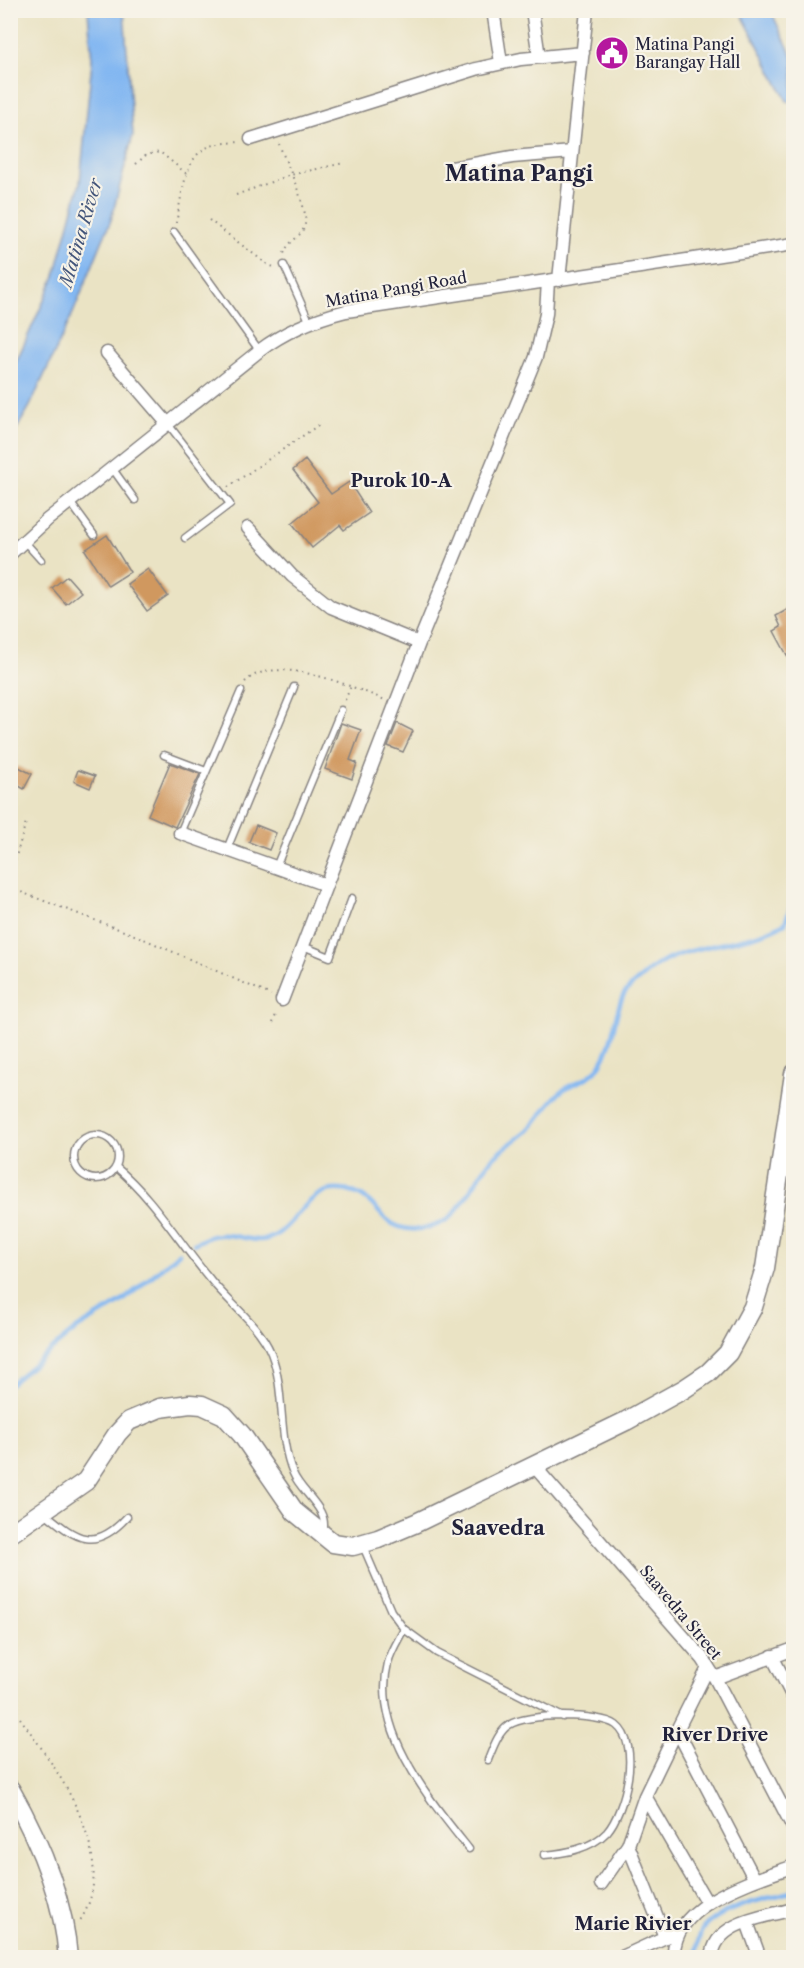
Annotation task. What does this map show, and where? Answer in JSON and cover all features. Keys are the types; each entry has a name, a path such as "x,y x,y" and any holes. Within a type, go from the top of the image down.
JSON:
{"street":[{"path":"493,10 501,63"},
{"path":"532,10 539,57"},
{"path":"282,1000 419,643 536,357 554,280 572,152 587,10"},
{"path":"251,139 501,63 583,53"},
{"path":"452,168 512,157 572,152"},
{"name":"Matina Pangi Road","path":"10,554 69,502 259,351 291,330 310,322 346,311 794,244"},
{"path":"107,353 168,424"},
{"path":"248,528 292,576 331,607 419,643"},
{"path":"180,834 326,885"},
{"path":"10,1534 86,1481 117,1434 129,1421 160,1408 190,1404 214,1409 233,1423 282,1497 322,1536 344,1545 362,1544 416,1523 684,1389 708,1372 728,1353 753,1307 765,1268 794,1074"},
{"name":"Saavedra Street","path":"534,1466 712,1673 794,1829"},
{"path":"601,1884 628,1845 645,1796 677,1730 712,1673 794,1649"},
{"path":"772,1656 794,1699"},
{"path":"677,1730 755,1880"},
{"path":"10,1789 53,1885 66,1933 68,1958"},
{"path":"645,1796 707,1903"},
{"path":"628,1845 665,1936"},
{"path":"674,1958 678,1930 685,1920 707,1903 755,1880 794,1866"},
{"path":"712,1958 716,1941 725,1931 747,1922 794,1909"},
{"path":"747,1922 760,1958"},
{"path":"620,1958 678,1930"}],"lane":[{"path":"174,232 259,351"},
{"path":"284,265 310,322"},
{"path":"168,424 230,504 185,538"},
{"path":"112,468 135,500"},
{"path":"69,502 94,535"},
{"path":"24,541 41,560"},
{"path":"227,850 294,687"},
{"path":"180,834 241,691"},
{"path":"275,867 341,710"},
{"path":"164,755 206,771"},
{"path":"303,946 330,957 352,898"},
{"path":"89,1135 107,1136 118,1150 116,1167 103,1178 86,1177 75,1164 76,1146 89,1135"},
{"path":"116,1167 146,1195 208,1278 263,1337 273,1358 279,1384 289,1462 299,1485 321,1512 324,1527 322,1536"},
{"path":"44,1512 75,1536 90,1539 104,1538 127,1517"},
{"path":"362,1544 391,1611 404,1629 436,1653 564,1717"},
{"path":"404,1629 388,1661 386,1679 393,1728 410,1769 432,1802 469,1849"},
{"path":"488,1760 496,1740 508,1726 520,1719 601,1718 617,1726 628,1743 629,1770 620,1810 607,1832 589,1844 569,1852 544,1855"}],"path":[{"path":"209,220 268,266 284,265 285,250 303,231 306,218 275,132"},
{"path":"174,232 188,175 196,154 205,148 251,139"},
{"path":"136,164 146,155 160,152 188,175"},
{"path":"236,195 290,175 344,163"},
{"path":"220,492 320,424"},
{"path":"241,691 250,676 271,671 300,673 351,686 396,704"},
{"path":"341,710 351,686"},
{"path":"10,877 26,822"},
{"path":"10,888 138,936 282,1000"},
{"path":"20,1718 71,1793 93,1862 93,1884 88,1910 77,1925 66,1933"}],"water":[{"name":"Matina River","path":"88,11 124,11 133,135 111,220 73,313 30,406 11,439 11,373 55,276 80,182 92,61"},
{"path":"740,11 771,11 793,58 793,102 787,101"}],"building":[{"path":"305,460 331,494 349,482 369,513 344,530 340,525 312,548 292,523 318,502 293,470"},
{"path":"107,535 130,572 108,586 85,550"},
{"path":"148,569 168,596 147,611 127,584"},
{"path":"67,576 81,592 66,604 52,588"},
{"path":"790,608 794,615 794,668 774,631 781,627 776,616"},
{"path":"341,723 361,730 350,760 357,763 352,779 325,769"},
{"path":"397,723 413,731 403,752 388,746"},
{"path":"170,763 200,774 175,827 148,815"},
{"path":"17,766 32,774 24,789 10,781"},
{"path":"78,770 95,776 90,788 74,781"},
{"path":"256,825 276,833 269,850 249,842"}],"waterway":[{"path":"194,1244 216,1235 255,1240 269,1238 285,1228 309,1202 328,1191 340,1190 360,1195 386,1219 407,1229 423,1229 445,1221 451,1217 496,1155 527,1131 558,1094 596,1070 609,1047 623,996 631,986 657,965 674,957 750,937 785,923 794,898"},
{"path":"10,1384 75,1330 124,1300 179,1253"},
{"path":"695,1958 702,1930 709,1922 744,1905 794,1891"}],"place":[{"name":"Matina Pangi Barangay Hall","path":"612,53"}],"district":[{"name":"Matina Pangi","path":"519,173"},
{"name":"Purok 10-A","path":"401,481"},
{"name":"Saavedra","path":"498,1528"},
{"name":"River Drive","path":"715,1735"},
{"name":"Marie Rivier","path":"633,1924"}]}
